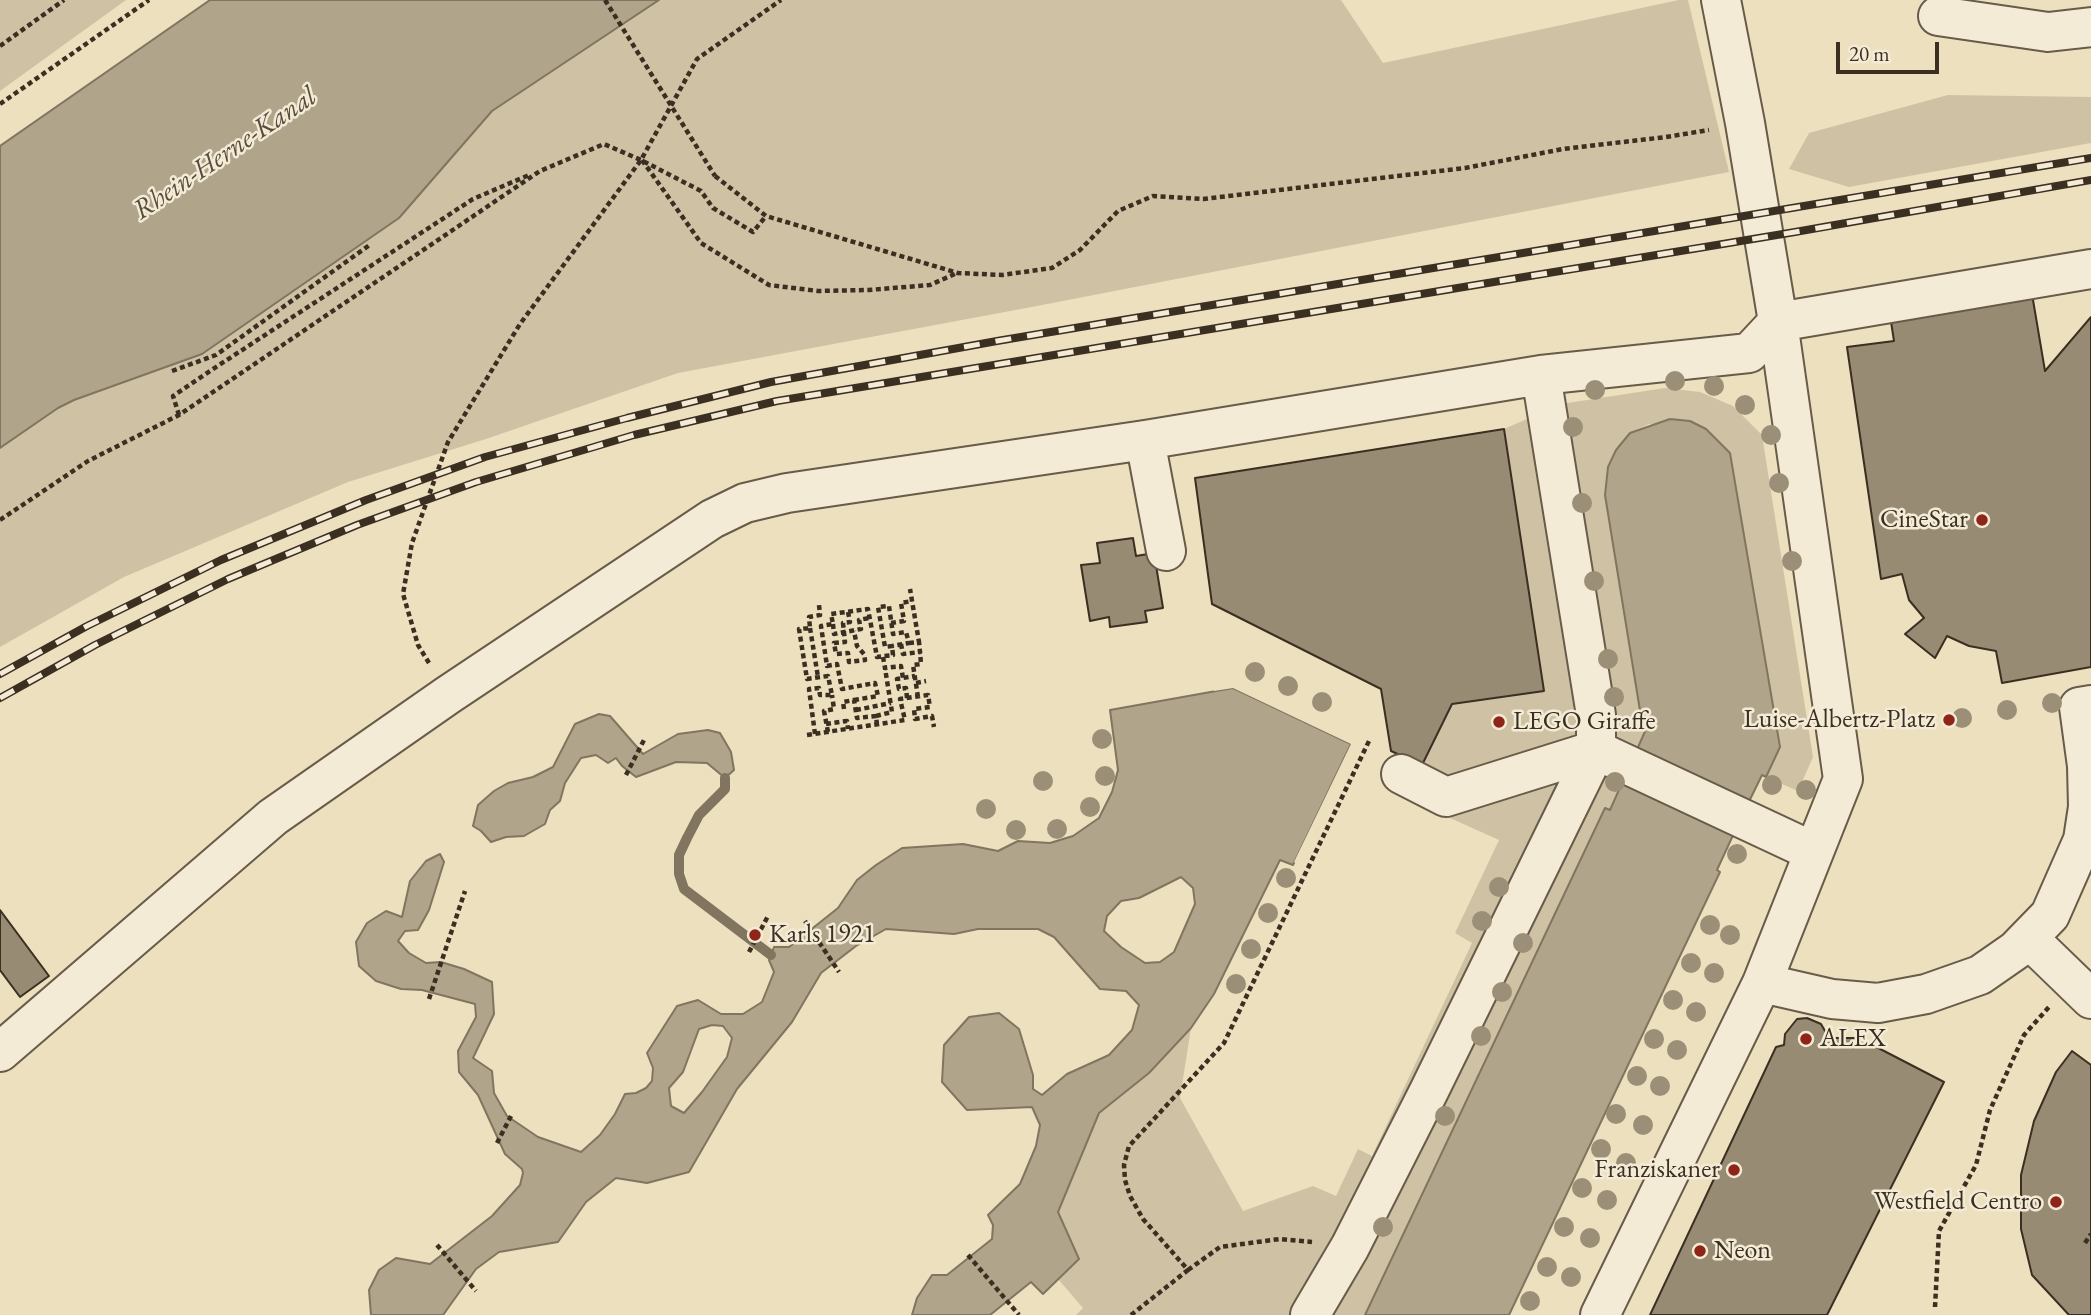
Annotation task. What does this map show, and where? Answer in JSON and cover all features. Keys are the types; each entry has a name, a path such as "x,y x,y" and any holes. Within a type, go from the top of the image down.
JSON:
{"street":[{"path":"1600,1315 1762,983 1843,779 1777,322 1745,123 1721,0"},
{"path":"1938,16 2048,32 2091,27"},
{"path":"0,1052 273,817 447,695 712,519 745,503 787,493 1145,440 1541,375 1749,353 1777,322 2091,269"},
{"path":"1310,1315 1350,1247 1596,750 1596,715 1541,375"},
{"path":"1145,440 1166,551"},
{"path":"1762,983 1832,999 1878,1003 1926,994 1980,975 2016,950 2050,915 2083,840 2088,807 2087,766 2079,707 2091,705"},
{"path":"1401,774 1446,797 1596,750 1814,852"},
{"path":"2028,938 2081,990"}],"path":[{"path":"0,46 64,0"},
{"path":"0,104 149,0"},
{"path":"605,0 715,176 766,216 958,273 1002,275 1052,268 1080,250 1118,211 1153,196 1203,199 1465,168 1563,149 1666,137 1745,123"},
{"path":"447,695 418,645 404,594 412,543 448,442 520,324 641,160 697,59 781,0"},
{"path":"179,415 173,396 473,199 604,144 701,191 713,208 753,232 766,216"},
{"path":"641,160 701,243 769,285 818,291 868,290 930,285 958,273"},
{"path":"0,520 88,461 179,415 540,171"},
{"path":"172,371 216,355 371,244"},
{"path":"216,355 222,363"},
{"path":"910,589 921,664 913,665 918,696"},
{"path":"891,623 904,621 901,603 912,601"},
{"path":"818,677 809,617 820,615 819,605"},
{"path":"908,643 906,632 893,634 889,606 878,607 885,646 919,642"},
{"path":"870,618 859,620 861,629 834,634 831,614 868,608 870,618 877,657 893,655 892,646"},
{"path":"848,612 850,621 843,623 845,642 834,643 836,654 848,653 849,662 865,660 854,631"},
{"path":"833,624 821,626 827,666 837,664 842,689 875,683 878,696 843,702 844,709"},
{"path":"810,628 799,629 807,679 828,676 834,709 824,711 828,732"},
{"path":"901,644 904,654 920,652"},
{"path":"854,700 857,718 892,712 883,657"},
{"path":"885,668 901,666 903,678"},
{"path":"907,698 906,688 899,689 897,678 926,681"},
{"path":"815,734 809,689 819,688 820,695 832,695"},
{"path":"807,735 905,720 900,699 928,695 930,707 914,709 915,719 932,716 934,727"},
{"path":"856,710 891,703"},
{"path":"876,716 877,725"},
{"path":"826,724 847,720 848,729"},
{"path":"626,775 644,740"},
{"path":"1188,1270 1143,1219 1130,1196 1124,1165 1129,1146 1224,1043 1369,741"},
{"path":"429,999 466,891"},
{"path":"749,952 768,916"},
{"path":"805,921 839,972"},
{"path":"1935,1307 1939,1231 1976,1165 1990,1110 2024,1035 2081,990"},
{"path":"497,1143 512,1114"},
{"path":"2085,1243 2091,1234"},
{"path":"1131,1315 1220,1247 1280,1238 1350,1247"},
{"path":"437,1245 476,1291"},
{"path":"968,1255 1019,1315"}],"shaded area":[{"path":"0,0 126,0 0,91"},
{"path":"659,0 1341,0 1383,63 1688,0 1729,172 678,373 486,439 348,482 124,577 0,647 0,448 74,400 202,354 399,218 492,111"},
{"path":"1948,95 2091,97 2091,143 1849,187 1789,169 1809,133"},
{"path":"1665,388 1700,392 1733,406 1762,435 1813,757 1798,791 1766,777 1780,747 1730,453 1706,429 1649,424 1630,433 1616,450 1648,726 1610,810 1605,809 1366,1315 1076,1315 1083,1308 1058,1279 1079,1259 1058,1212 1080,1155 1099,1113 1148,1073 1191,1028 1180,1098 1243,1211 1313,1186 1336,1196 1358,1149 1372,1156 1472,943 1455,933 1499,840 1392,792 1409,759 1422,765 1452,704 1543,690 1504,429 1561,404"}],"water":[{"name":"Rhein-Herne-Kanal","path":"210,0 659,0 492,111 399,218 202,354 74,400 0,448 0,146"},
{"path":"1670,419 1690,421 1706,429 1730,453 1780,747 1766,777 1762,775 1741,818 1717,870 1720,872 1509,1315 1365,1315 1605,808 1610,810 1647,727 1642,723 1605,495 1608,467 1616,450 1630,433"},
{"path":"1233,688 1351,744 1293,865 1280,860 1214,994 1191,1028 1149,1073 1099,1113 1058,1212 1079,1259 1043,1294 1031,1282 990,1315 912,1315 917,1298 932,1275 947,1275 992,1239 993,1225 988,1215 1020,1184 1036,1146 1040,1125 1032,1107 967,1110 942,1082 944,1045 969,1017 999,1013 1019,1029 1033,1075 1033,1089 1042,1095 1067,1074 1109,1055 1132,1030 1139,1005 1126,991 1100,989 1054,937 1038,929 978,929 954,934 886,929 856,946 821,973 792,1022 737,1089 689,1172 647,1183 616,1178 586,1202 558,1242 499,1252 476,1269 443,1315 371,1315 369,1290 379,1270 396,1258 430,1264 492,1216 520,1185 523,1173 505,1154 478,1095 459,1072 458,1051 476,1017 475,1004 422,990 401,989 376,981 359,966 356,942 367,923 386,911 402,917 410,881 426,861 440,854 444,862 429,910 418,930 405,931 398,941 409,953 426,963 441,962 492,982 494,1014 473,1058 492,1071 494,1093 507,1116 538,1137 581,1152 600,1135 625,1094 636,1093 652,1081 653,1068 647,1053 677,1006 698,1000 721,1014 743,1014 762,1002 774,972 769,960 774,947 789,947 838,908 857,880 902,848 963,844 998,851 1018,841 1050,843 1073,836 1099,818 1112,792 1118,770 1110,710","holes":["1181,877 1193,888 1195,904 1174,952 1160,962 1145,963 1121,947 1104,931 1107,916 1121,901 1139,898","712,1025 723,1026 732,1038 727,1057 684,1113 671,1106 669,1088 683,1072 699,1029"]},
{"path":"599,714 610,716 643,754 678,734 708,730 720,733 731,752 734,770 725,778 707,763 676,762 636,777 616,758 608,763 596,755 581,758 565,783 560,801 550,810 545,824 524,836 506,837 491,842 473,826 478,805 508,783 533,777 553,767 575,724"}],"pier":[{"path":"1234,684 1355,743 1297,864 1294,862 1351,744 1233,688 1214,691 1213,688"}],"building":[{"name":"CineStar","path":"2032,294 2045,371 2091,317 2091,667 2002,683 1996,651 1969,646 1947,636 1935,658 1905,634 1924,618 1909,600 1902,574 1881,579 1847,347 1894,341 1890,315"},
{"path":"1504,429 1544,691 1452,704 1422,765 1391,751 1381,689 1212,604 1195,478"},
{"path":"1133,538 1136,556 1154,553 1163,608 1145,611 1147,622 1110,627 1109,617 1090,621 1081,565 1100,563 1097,543"},
{"path":"0,910 49,976 20,997 0,970"},
{"path":"1807,1018 1821,1024 1829,1038 1859,1038 1944,1082 1827,1315 1650,1315 1776,1047 1784,1045 1785,1034 1797,1019"},
{"name":"Westfield Centro","path":"2072,1051 2091,1065 2091,1315 2069,1315 2032,1275 2021,1229 2021,1175 2034,1121 2056,1072"}],"waterway":[{"path":"725,778 725,789 699,815 687,838 679,855 679,874 684,889 771,955"}],"railway":[{"path":"0,674 87,626 221,560 366,500 485,457 771,382 997,341 2091,158"},
{"path":"0,698 95,645 228,579 357,525 476,482 634,435 777,401 1795,232 2091,180"}],"place":[{"name":"CineStar","path":"1982,520"},
{"name":"Luise-Albertz-Platz","path":"1949,720"},
{"name":"LEGO Giraffe","path":"1499,722"},
{"name":"Karls 1921","path":"755,935"},
{"name":"ALEX","path":"1806,1039"},
{"name":"Franziskaner","path":"1734,1170"},
{"name":"Westfield Centro","path":"2056,1202"},
{"name":"Neon","path":"1700,1251"}]}
